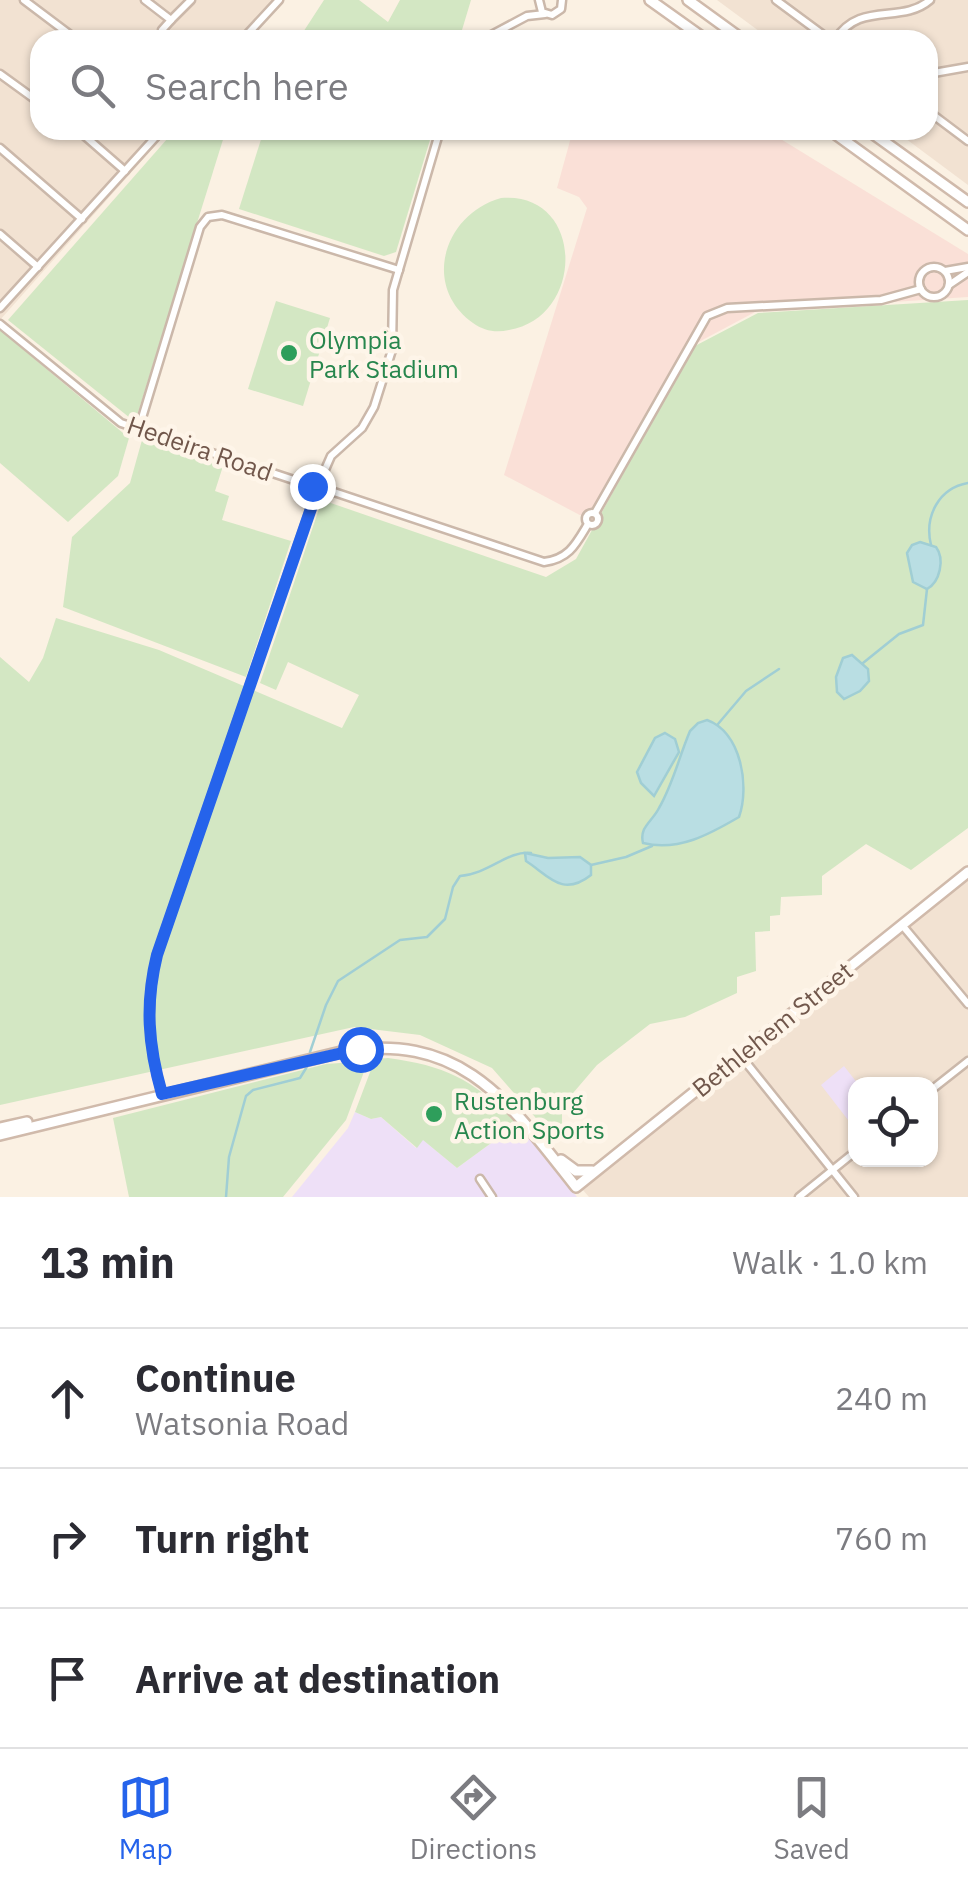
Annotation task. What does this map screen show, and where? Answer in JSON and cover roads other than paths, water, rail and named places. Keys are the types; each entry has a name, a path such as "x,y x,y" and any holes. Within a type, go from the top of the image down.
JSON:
{"main road":[{"path":"650,0 692,30"},
{"path":"688,0 729,30"},
{"path":"844,140 968,230"},
{"path":"882,140 968,202"},
{"name":"Bethlehem Street","path":"576,1187 968,872"},
{"path":"0,1131 341,1052 391,1047 434,1055 486,1082 502,1096 576,1187"},
{"path":"547,1150 576,1171 600,1168"}],"street":[{"path":"24,0 64,30"},
{"path":"145,0 172,20"},
{"path":"162,30 191,0"},
{"path":"251,30 278,0"},
{"path":"501,30 527,16 559,12 562,0"},
{"path":"776,0 818,30"},
{"path":"841,30 856,19 913,9 930,0"},
{"path":"527,16 539,1 545,14"},
{"path":"938,72 968,67"},
{"path":"0,74 30,96"},
{"path":"938,118 968,141"},
{"path":"90,140 125,170"},
{"path":"0,308 153,140"},
{"path":"162,1094 148,1038 152,976 175,898 318,487 331,456 362,428 374,407 390,359 392,300 399,270 437,140"},
{"path":"0,148 82,219"},
{"path":"138,430 200,228 208,216 222,215 399,270"},
{"path":"0,234 38,267"},
{"path":"937,267 946,271 968,270 939,296 929,296 921,289 919,280 924,271 937,267"},
{"path":"946,271 950,285"},
{"name":"Hedeira Road","path":"0,324 112,417 138,430 544,562 572,551 588,524 586,516 595,513 707,316 727,308 892,299 921,289"},
{"path":"902,925 968,1004"},
{"path":"740,1055 854,1197"},
{"path":"938,1085 968,1061"},
{"path":"799,1197 848,1157"},
{"path":"480,1179 492,1197"},
{"path":"576,1187 584,1197"}],"water":[{"path":"920,542 936,547 941,564 938,576 927,589 913,582 907,553"},
{"path":"852,655 868,669 869,681 844,699 837,692 836,677 843,658"},
{"path":"707,720 728,736 740,761 743,790 739,817 681,843 643,843 644,829 664,799 690,731"},
{"path":"665,733 675,739 679,752 654,796 641,783 637,772 655,738"},
{"path":"525,853 548,858 580,857 591,865 591,875 572,884 556,882 526,861"}],"waterway":[{"path":"931,545 930,524 936,505 949,491 968,483"},
{"path":"863,663 899,634 923,625 927,589"},
{"path":"718,724 746,691 779,669"},
{"path":"591,865 652,846"},
{"path":"310,1052 338,981 400,940 427,937 445,919 460,876 514,855 531,853"},
{"path":"226,1197 229,1157 246,1096 253,1090 300,1078 308,1065"}],"place":[{"name":"Olympia Park Stadium","path":"289,353"},
{"name":"Rustenburg Action Sports","path":"434,1114"}]}
